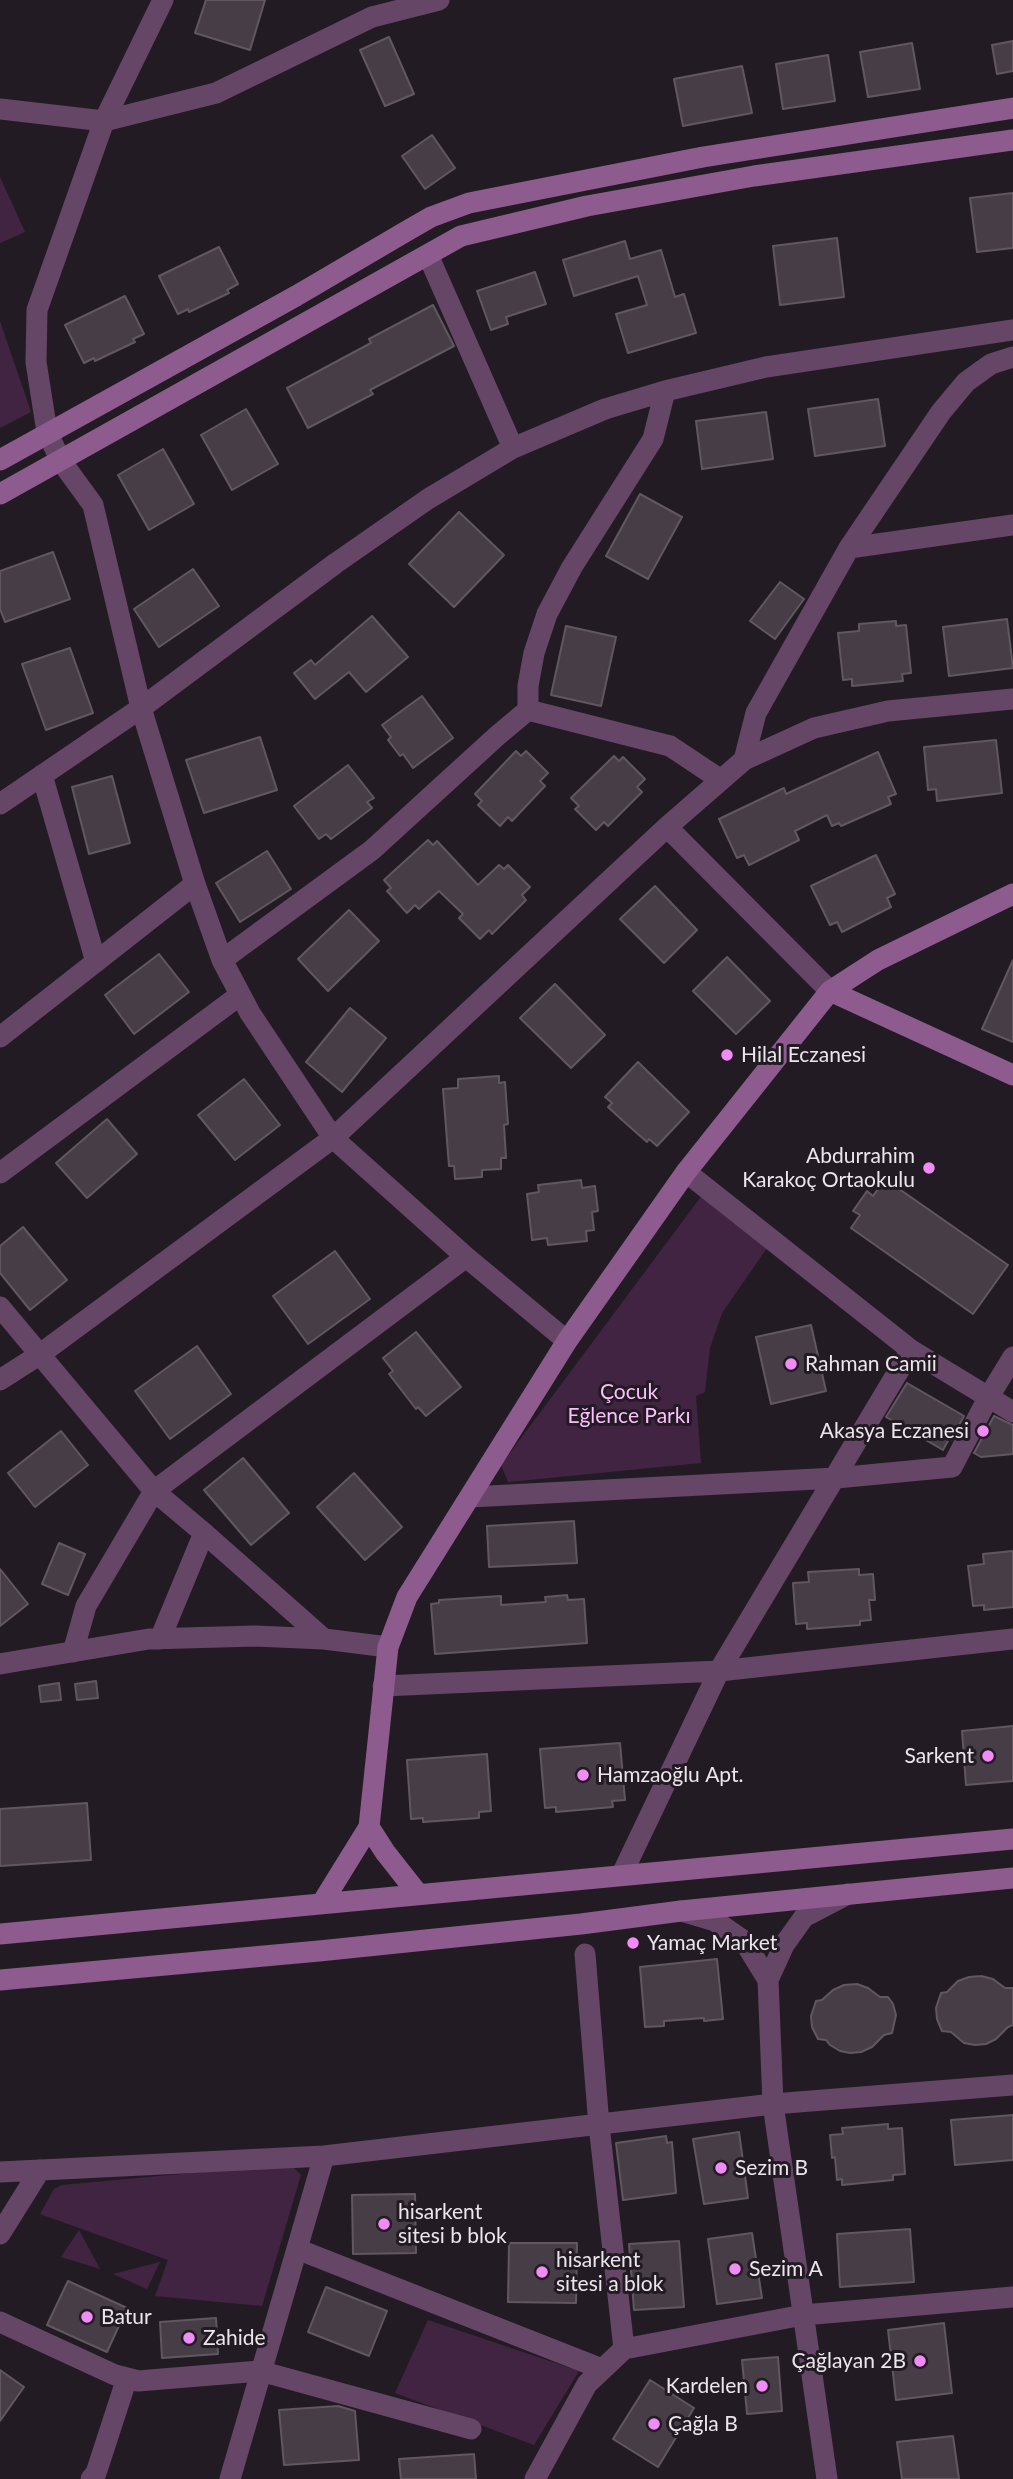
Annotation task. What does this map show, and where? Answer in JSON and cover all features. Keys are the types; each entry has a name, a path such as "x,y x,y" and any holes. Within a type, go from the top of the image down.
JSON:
{"street":[{"path":"163,0 104,121 37,310 36,362 47,432 61,461 93,505 141,708 195,884 222,960 250,1013 333,1138 466,1257 567,1341"},
{"path":"0,109 104,121 216,93 372,17 439,0"},
{"path":"0,460 296,296 431,217 470,203 703,157 1013,108"},
{"path":"0,494 461,236 587,206 754,176 1013,140"},
{"path":"428,255 513,448"},
{"path":"0,804 141,708 336,563 428,499 513,448 606,409 664,391 766,368 1013,330"},
{"path":"744,760 756,713 849,548 941,412 966,382 991,364 1013,357"},
{"path":"528,710 528,686 534,653 547,614 572,567 653,439 664,391"},
{"path":"849,548 1013,525"},
{"path":"0,1380 39,1355 333,1138 667,827 744,760 814,728 888,711 1013,699"},
{"path":"528,710 670,746 721,780"},
{"path":"222,960 372,850 528,710"},
{"path":"42,775 96,962"},
{"path":"667,827 830,991 1013,1075"},
{"path":"0,1037 195,884"},
{"path":"322,1903 369,1827 388,1647 407,1597 567,1341 686,1172 830,991 878,960 1013,894"},
{"path":"0,1173 240,995"},
{"path":"686,1172 911,1350 1013,1412"},
{"path":"73,1651 86,1606 154,1491 466,1257"},
{"path":"0,1307 154,1491 324,1639"},
{"path":"622,1874 719,1671 911,1350"},
{"path":"470,1497 836,1478 952,1466 1013,1357"},
{"path":"160,1639 204,1533"},
{"path":"0,1664 160,1639 255,1636 324,1639 388,1647"},
{"path":"383,1686 719,1671 1013,1639"},
{"path":"369,1827 418,1894"},
{"path":"0,1934 1013,1839"},
{"path":"0,1980 581,1924 681,1911 1013,1878"},
{"path":"825,2477 773,2104 768,1980 784,1945 804,1917 849,1894"},
{"path":"681,1911 716,1921 744,1941 768,1980"},
{"path":"585,1954 599,2124 624,2349"},
{"path":"0,2172 324,2156 773,2104 1013,2085"},
{"path":"230,2479 324,2156"},
{"path":"0,2234 40,2170"},
{"path":"297,2249 602,2369"},
{"path":"535,2479 587,2384 624,2349 803,2315 1013,2297"},
{"path":"0,2322 115,2375 138,2381 260,2371 471,2429"},
{"path":"91,2479 96,2473 127,2378"}],"green space":[{"path":"0,177 25,232 0,243"},
{"path":"0,321 31,412 0,428"},
{"name":"Çocuk Eğlence Parkı","path":"703,1194 767,1248 722,1313 710,1348 705,1392 696,1396 701,1463 508,1482 501,1465"},
{"path":"290,2164 301,2175 262,2306 155,2296 168,2260 40,2214 54,2189 62,2185"},
{"path":"79,2230 100,2269 61,2257"},
{"path":"160,2262 147,2289 113,2274"},
{"path":"428,2320 579,2371 534,2445 395,2393"}],"building":[{"path":"206,0 265,0 250,50 195,33"},
{"path":"389,37 414,94 385,106 360,50"},
{"path":"1013,41 1013,71 997,74 992,45"},
{"path":"912,43 920,89 868,97 860,52"},
{"path":"828,55 835,101 783,109 776,64"},
{"path":"742,66 752,113 683,126 674,79"},
{"path":"432,135 455,168 425,189 402,156"},
{"path":"1013,193 1013,248 977,252 970,198"},
{"path":"837,238 844,297 780,305 773,246"},
{"path":"625,241 630,259 661,250 675,297 684,294 696,333 628,353 616,314 647,305 638,276 574,296 563,260"},
{"path":"219,247 238,284 227,290 229,293 189,312 188,309 178,314 159,276"},
{"path":"535,272 546,304 506,317 508,324 491,330 477,291"},
{"path":"125,296 144,334 133,339 135,342 95,361 94,358 84,363 65,325"},
{"path":"433,305 454,346 370,390 373,394 308,428 287,388 371,343 369,339"},
{"path":"878,399 885,446 815,456 808,409"},
{"path":"246,409 278,464 232,490 201,435"},
{"path":"766,412 773,459 702,469 696,421"},
{"path":"163,449 194,504 149,530 118,475"},
{"path":"640,494 682,517 648,579 606,556"},
{"path":"459,512 504,555 454,607 409,564"},
{"path":"53,552 70,599 5,622 0,609 0,571"},
{"path":"193,569 219,606 159,647 134,609"},
{"path":"780,582 804,599 775,639 750,621"},
{"path":"372,616 408,657 366,692 349,672 315,699 294,673 311,660 315,665"},
{"path":"1007,619 1013,668 949,676 943,627"},
{"path":"896,621 896,626 906,625 911,673 902,674 903,681 852,686 852,679 843,680 838,633 859,631 859,624"},
{"path":"566,626 616,637 601,706 551,695"},
{"path":"70,648 93,713 46,730 22,664"},
{"path":"422,696 453,738 413,768 388,740 391,737 382,725"},
{"path":"260,737 277,790 204,813 186,760"},
{"path":"996,740 1002,793 937,801 936,789 928,790 924,747"},
{"path":"516,751 521,756 526,751 548,773 540,781 545,786 512,821 508,817 500,826 478,805 482,801 475,794"},
{"path":"878,752 896,794 888,797 891,804 841,826 839,823 832,826 827,815 795,831 799,840 749,865 744,855 737,858 719,819 784,788 786,794"},
{"path":"614,756 619,761 623,757 645,779 637,787 642,792 608,826 604,822 596,830 575,809 579,806 571,798"},
{"path":"348,765 374,798 367,802 372,808 331,839 326,834 319,839 294,806"},
{"path":"112,776 130,843 89,854 72,787"},
{"path":"428,840 433,845 437,841 478,885 499,865 504,869 508,865 530,887 522,895 526,900 492,934 489,930 480,939 459,918 463,914 439,891 419,909 415,905 407,913 387,891 391,888 384,880"},
{"path":"267,851 291,889 240,922 216,883"},
{"path":"876,855 895,894 887,898 891,907 842,932 837,922 830,925 811,886"},
{"path":"655,886 697,930 664,963 620,919"},
{"path":"349,910 379,941 328,991 298,959"},
{"path":"159,954 189,992 134,1034 105,995"},
{"path":"727,957 770,1001 736,1034 693,991"},
{"path":"1013,960 1013,1042 982,1029"},
{"path":"555,984 605,1035 571,1068 520,1018"},
{"path":"350,1008 386,1038 342,1092 306,1062"},
{"path":"638,1062 689,1112 657,1146 649,1139 647,1142 608,1107 612,1103 605,1097"},
{"path":"499,1076 499,1083 505,1082 508,1124 504,1125 506,1158 501,1158 501,1169 482,1170 482,1177 455,1179 454,1166 449,1166 443,1089 458,1088 458,1079"},
{"path":"244,1079 280,1125 235,1160 198,1115"},
{"path":"107,1119 137,1154 87,1198 56,1163"},
{"path":"885,1179 1008,1265 973,1314 851,1228 860,1215 853,1211 867,1191 873,1196"},
{"path":"581,1180 582,1188 595,1186 598,1211 592,1212 594,1230 586,1231 587,1241 548,1245 547,1238 532,1240 527,1194 539,1192 538,1185"},
{"path":"23,1227 67,1280 30,1310 0,1273 0,1246"},
{"path":"335,1251 370,1299 308,1344 273,1296"},
{"name":"Rahman Camii","path":"811,1325 826,1391 771,1404 756,1337"},
{"path":"416,1332 461,1387 426,1416 418,1407 416,1409 389,1374 393,1371 383,1358"},
{"path":"197,1346 231,1394 170,1439 135,1391"},
{"path":"907,1383 964,1416 943,1450 886,1417"},
{"path":"994,1416 1013,1425 1013,1454 981,1457 974,1453"},
{"path":"61,1431 88,1465 35,1507 8,1473"},
{"path":"243,1458 289,1513 251,1545 204,1490"},
{"path":"354,1473 402,1527 365,1560 317,1507"},
{"path":"574,1521 577,1563 489,1567 487,1526"},
{"path":"59,1543 85,1554 68,1595 42,1584"},
{"path":"1013,1551 1013,1607 984,1610 984,1605 973,1606 968,1566 984,1564 983,1554"},
{"path":"0,1569 28,1604 0,1626"},
{"path":"859,1569 859,1575 873,1574 875,1600 869,1600 871,1620 860,1621 860,1625 807,1629 807,1623 796,1624 793,1583 809,1582 808,1572"},
{"path":"567,1595 568,1600 584,1599 587,1643 435,1654 431,1604 439,1603 439,1600 501,1596 501,1605 546,1602 545,1597"},
{"path":"96,1681 98,1698 77,1700 75,1684"},
{"path":"59,1683 61,1700 41,1702 39,1686"},
{"name":"Sarkent","path":"1013,1726 1013,1781 966,1785 962,1731"},
{"name":"Hamzaoğlu Apt.","path":"620,1743 625,1800 612,1801 613,1807 556,1812 556,1807 545,1808 540,1749"},
{"path":"487,1754 491,1811 479,1812 479,1818 423,1822 423,1818 411,1819 407,1760"},
{"path":"87,1803 91,1860 0,1866 0,1809"},
{"path":"717,1959 723,2019 664,2021 664,2026 645,2027 640,1967"},
{"path":"981,1976 993,1979 1005,1988 1013,1988 1013,2025 996,2039 975,2045 964,2043 951,2032 942,2031 936,2008 941,1993 947,1992 958,1981"},
{"path":"857,1984 880,1997 888,1997 896,2015 892,2033 884,2035 872,2047 850,2053 840,2051 826,2040 818,2039 812,2027 811,2016 816,2001 822,2000 844,1985"},
{"path":"1013,2115 1013,2160 955,2165 951,2120"},
{"path":"888,2124 888,2129 902,2128 905,2174 893,2175 893,2180 842,2185 842,2179 837,2180 830,2135 843,2134 842,2128"},
{"name":"Sezim B","path":"739,2132 748,2198 704,2204 693,2139"},
{"path":"666,2136 667,2143 672,2142 676,2193 623,2200 616,2143"},
{"name":"hisarkent sitesi b blok","path":"415,2194 416,2253 353,2254 352,2195"},
{"path":"910,2229 914,2282 840,2287 837,2234"},
{"name":"Sezim A","path":"752,2233 762,2298 717,2304 708,2239"},
{"path":"679,2241 684,2307 634,2310 629,2244"},
{"name":"hisarkent sitesi a blok","path":"509,2243 577,2243 576,2303 508,2302"},
{"name":"Batur","path":"68,2281 127,2308 107,2352 47,2325"},
{"path":"326,2287 387,2311 369,2356 308,2332"},
{"name":"Zahide","path":"216,2318 218,2354 162,2358 160,2322"},
{"name":"Çağlayan 2B","path":"944,2323 952,2393 896,2400 888,2330"},
{"name":"Kardelen","path":"778,2357 782,2411 747,2414 742,2360"},
{"path":"0,2370 24,2387 0,2421"},
{"name":"Çağla B","path":"650,2380 694,2408 658,2467 613,2439"},
{"path":"338,2406 355,2411 359,2460 284,2465 279,2410"},
{"path":"953,2436 959,2479 902,2479 897,2442"},
{"path":"474,2454 476,2479 401,2479 399,2459"}],"place":[{"name":"Hilal Eczanesi","path":"727,1055"},
{"name":"Abdurrahim Karakoç Ortaokulu","path":"929,1168"},
{"name":"Rahman Camii","path":"791,1364"},
{"name":"Akasya Eczanesi","path":"983,1431"},
{"name":"Sarkent","path":"988,1756"},
{"name":"Hamzaoğlu Apt.","path":"583,1775"},
{"name":"Yamaç Market","path":"633,1943"},
{"name":"Sezim B","path":"721,2168"},
{"name":"hisarkent sitesi b blok","path":"384,2224"},
{"name":"Sezim A","path":"735,2269"},
{"name":"hisarkent sitesi a blok","path":"542,2272"},
{"name":"Batur","path":"87,2317"},
{"name":"Zahide","path":"189,2338"},
{"name":"Çağlayan 2B","path":"920,2361"},
{"name":"Kardelen","path":"762,2386"},
{"name":"Çağla B","path":"654,2424"}]}
